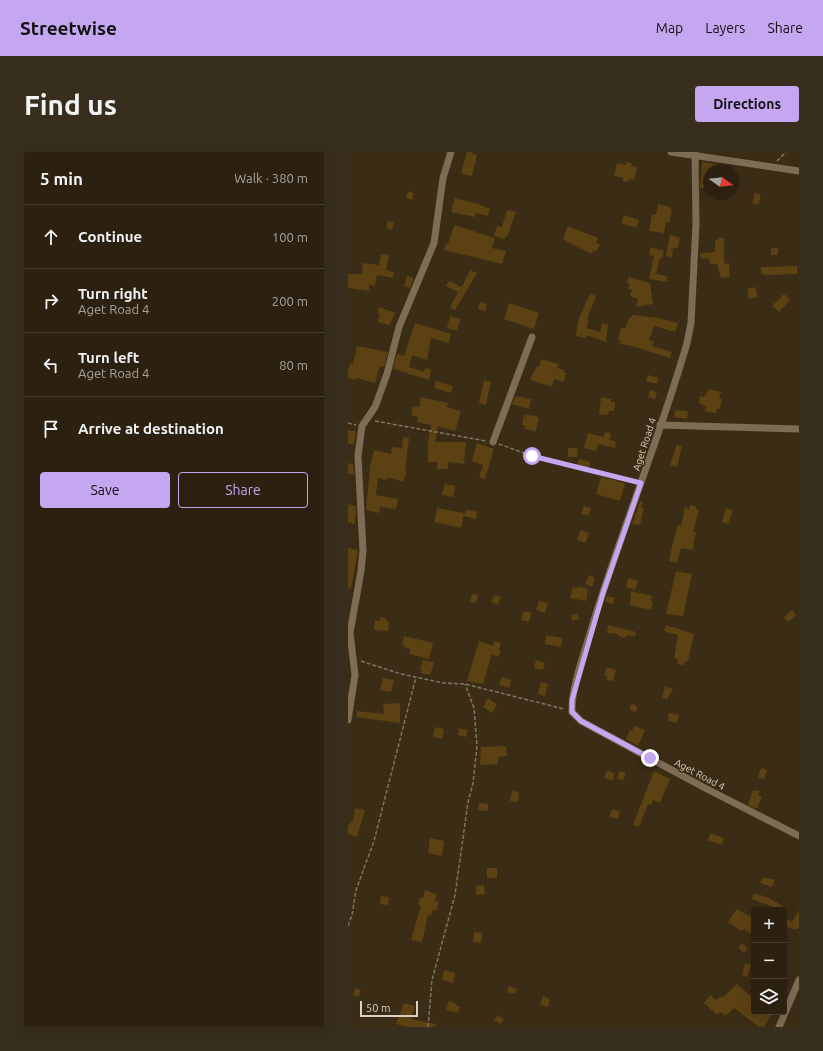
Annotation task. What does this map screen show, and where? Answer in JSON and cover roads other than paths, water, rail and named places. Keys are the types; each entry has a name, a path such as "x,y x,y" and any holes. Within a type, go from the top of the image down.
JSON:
{"street":[{"path":"348,720 355,675 350,634 363,551 358,456 362,426 365,419 375,407 387,374 399,327 434,243 443,178 451,152"},
{"path":"671,152 695,154 799,171"},
{"name":"Aget Road 4","path":"695,154 696,224 691,323 680,366 603,593 586,648 572,700 572,712 581,721 705,788 799,836"},
{"path":"493,442 532,337"},
{"path":"660,425 799,429"},
{"path":"778,1027 799,980"}]}
